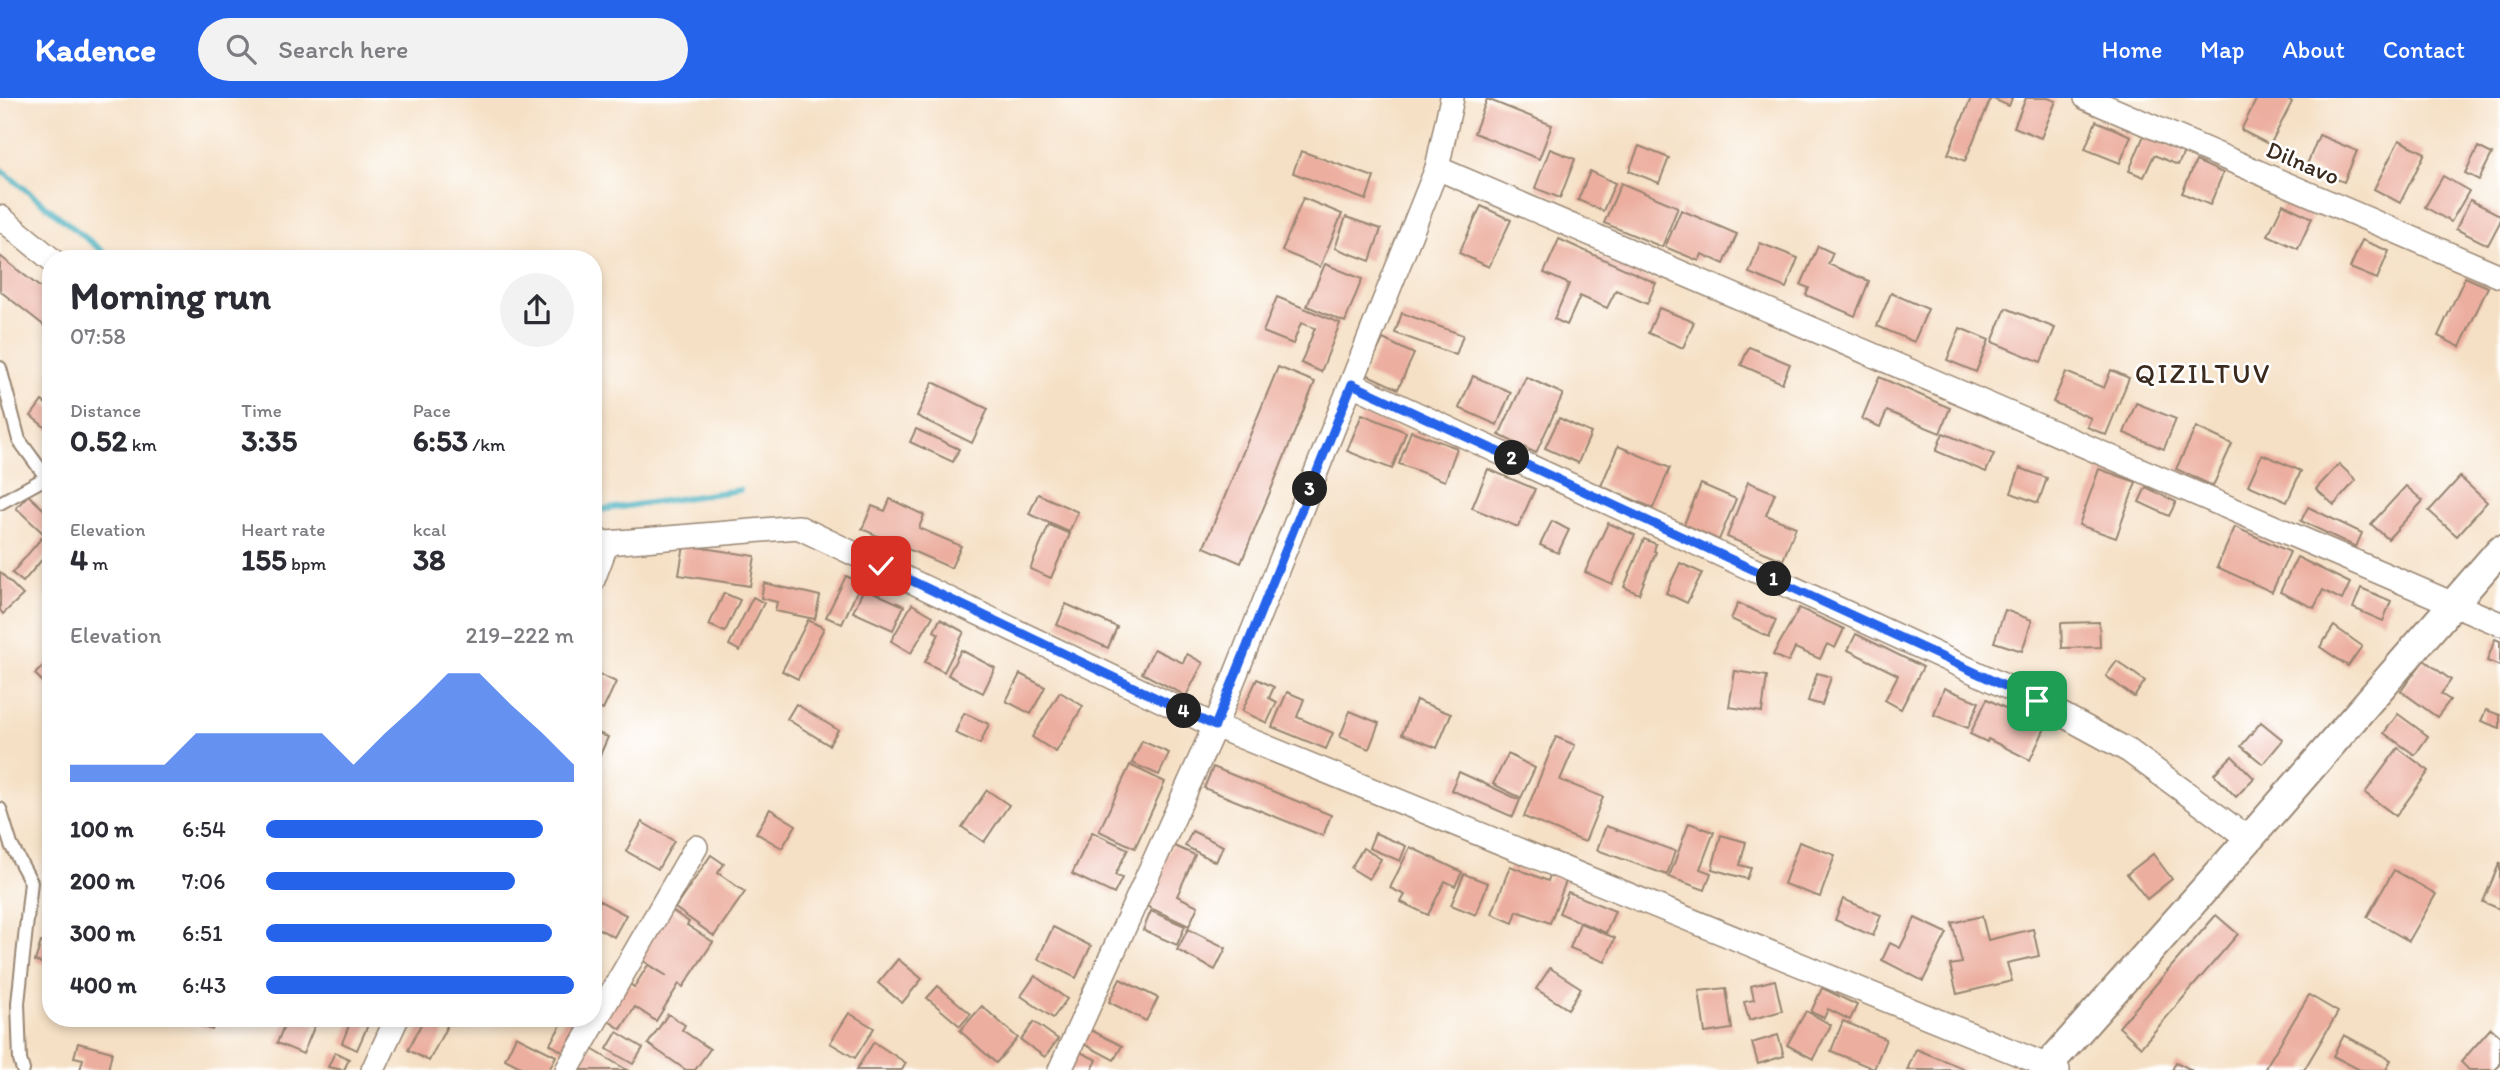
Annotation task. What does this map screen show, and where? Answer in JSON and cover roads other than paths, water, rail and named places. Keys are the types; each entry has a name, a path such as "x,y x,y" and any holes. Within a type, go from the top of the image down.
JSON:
{"street":[{"path":"1060,1070 1215,726 1437,168 1452,98"},
{"name":"Dilnavo","path":"2086,98 2500,276"},
{"path":"1437,168 2500,624"},
{"path":"0,217 42,252"},
{"path":"1352,384 2037,701 2129,751 2249,839"},
{"path":"602,541 798,527 1215,726 2050,1068 2500,550"},
{"path":"602,1009 696,847"},
{"path":"373,1070 393,1027"},
{"path":"567,1070 592,1027"}],"lane":[{"path":"0,368 19,440 42,468"},
{"path":"0,503 42,480"},
{"path":"0,809 11,845 31,883 18,1003 23,1070"}],"waterway":[{"path":"0,169 101,250"},
{"path":"602,510 740,490"}],"district":[{"name":"QIZILTUV","path":"2203,373"}]}
